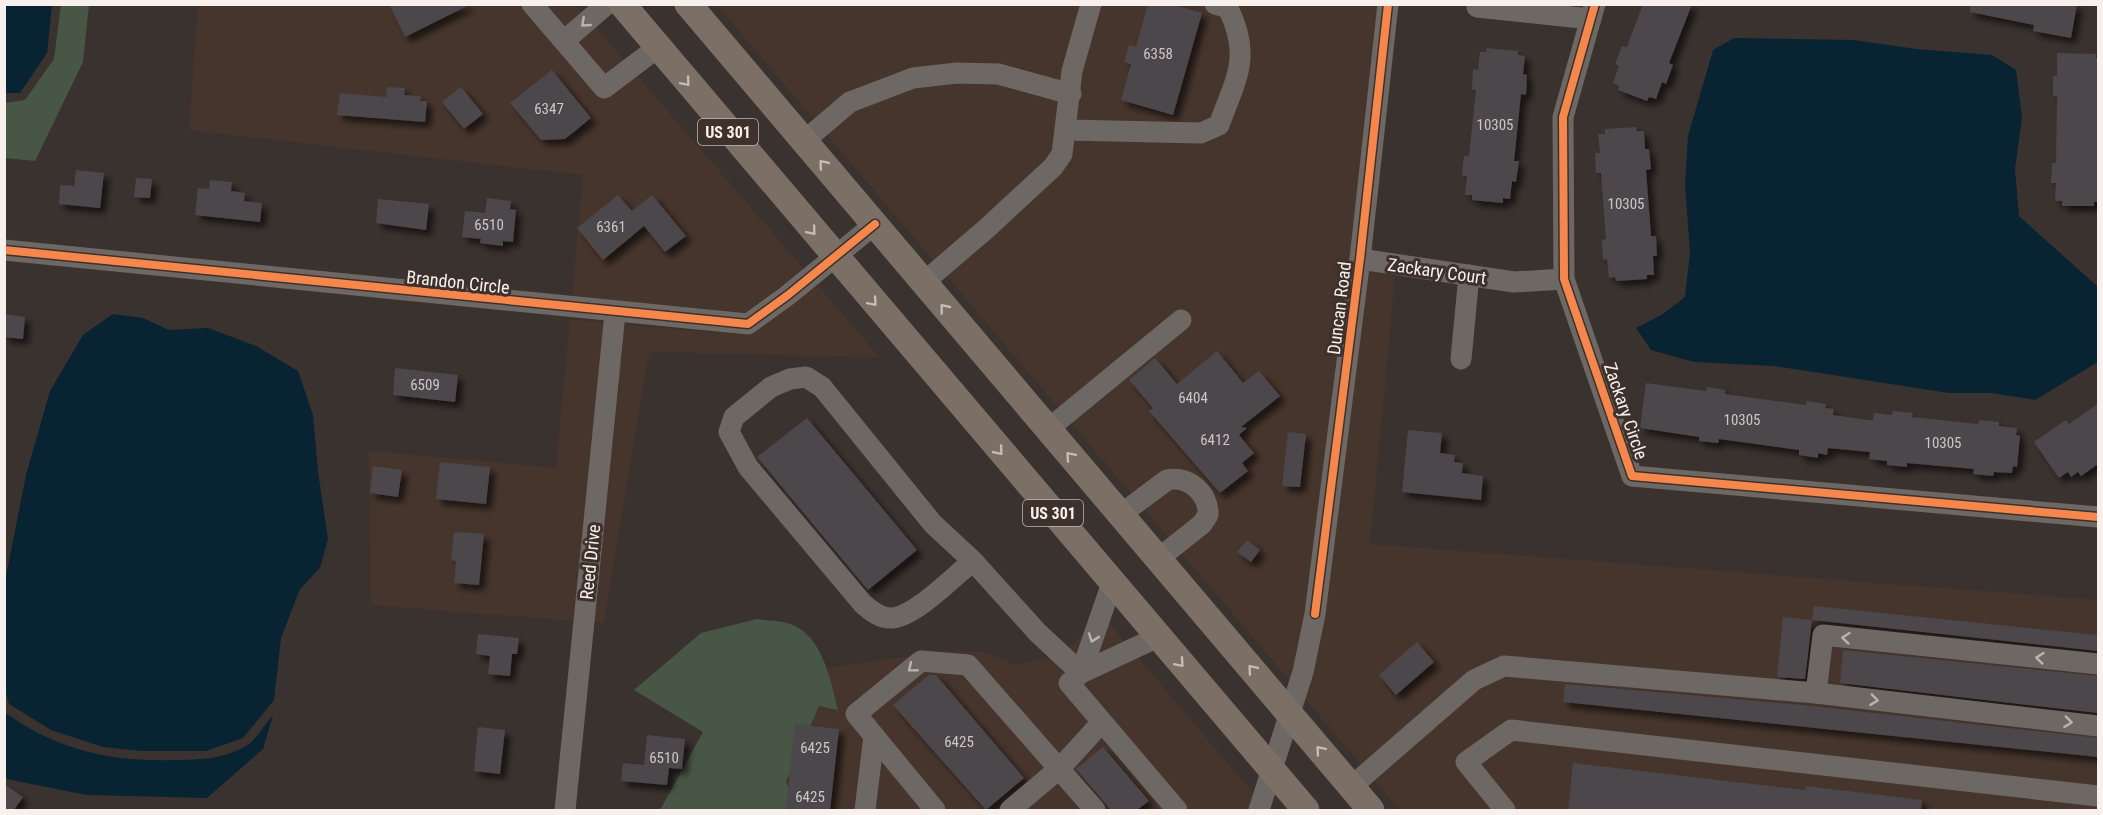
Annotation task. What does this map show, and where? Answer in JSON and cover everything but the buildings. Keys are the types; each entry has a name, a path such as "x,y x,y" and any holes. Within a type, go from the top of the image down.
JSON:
{"main road":[{"name":"US 301","path":"622,4 835,258 1306,810"},
{"name":"US 301","path":"688,4 1371,810"}],"street":[{"path":"532,4 604,88 657,48"},
{"path":"564,41 607,4"},
{"path":"923,283 1053,167 1062,154 1067,130 1072,71 1090,4"},
{"path":"1067,130 1201,133 1219,125 1242,62 1238,30 1228,9 1215,4"},
{"name":"Duncan Road","path":"1259,810 1270,768 1306,662 1315,614 1360,259 1389,4"},
{"path":"1477,8 1593,12"},
{"name":"Zackary Circle","path":"1593,12 1563,117 1564,279 1632,476 2098,518"},
{"path":"804,141 850,102 913,78 957,73 998,74 1071,94"},
{"name":"Brandon Circle","path":"4,250 615,313 748,324 835,258 875,224"},
{"name":"Zackary Court","path":"1360,259 1514,282 1564,279"},
{"path":"1461,359 1469,275"},
{"name":"Reed Drive","path":"565,810 615,313"},
{"path":"1047,430 1180,320"},
{"path":"973,561 910,612 892,618 877,614 863,604 748,467 729,432 734,417 771,387 790,379 806,377 822,387 933,524 973,561 1038,633 1081,673"},
{"path":"1120,515 1167,480 1176,477 1185,480 1206,499 1208,515 1202,524 1158,559"},
{"path":"1081,673 1112,583"},
{"path":"1816,693 1823,635 2098,664"},
{"path":"1158,637 1081,673 1070,683 1177,810"},
{"path":"935,810 856,714 921,661 968,665 1095,810"},
{"path":"1351,787 1474,680 1504,666 1816,693 2098,726"},
{"path":"1010,810 1060,768 1102,722"},
{"path":"1504,810 1466,762 1511,730 2098,796"},
{"path":"865,810 874,736"}],"shaded area":[{"path":"198,5 576,5 804,269 746,312 572,297 583,175 189,130"},
{"path":"717,5 1378,5 1350,258 1305,613 1290,681"},
{"path":"1368,272 1395,276 1370,544 2098,600 2098,810 1400,810 1305,699"},
{"path":"818,285 879,357 649,352 604,623 594,622 624,325 747,335"},
{"path":"570,319 604,323 574,621 371,605 369,451 556,468"},
{"path":"1102,615 1253,793 1248,810 799,810 786,782 819,706 838,709 826,668 945,651 984,652 1014,665 1063,654"}],"green space":[{"path":"61,5 89,5 83,62 35,161 5,158 5,103 25,100 54,59"},
{"path":"757,619 790,624 801,629 810,638 823,660 838,710 819,706 786,782 799,810 660,810 703,732 634,690 701,633"}],"water":[{"path":"4,5 52,5 47,53 20,93 5,93"},
{"path":"1734,38 1854,40 1916,49 1992,55 2016,70 2022,117 2015,169 2019,216 2098,287 2098,362 2035,400 1992,393 1949,393 1774,366 1694,362 1651,350 1636,328 1663,314 1685,297 1690,253 1685,184 1688,136 1713,50"},
{"path":"113,314 143,318 169,330 208,328 256,346 298,371 313,415 318,472 328,539 320,568 300,589 281,638 274,700 243,738 206,751 142,751 103,747 51,730 9,704 4,685 5,581 26,475 50,391 83,335"},
{"path":"4,712 44,736 85,751 106,756 150,760 202,759 229,754 250,743 273,715 263,749 207,798 87,795 7,779 4,777"}],"cycle path":[{"path":"1315,614 1360,259 1388,4"},
{"path":"1595,4 1563,117 1564,279 1632,476 2098,517"},
{"path":"4,250 748,324 788,295 875,224"}]}
